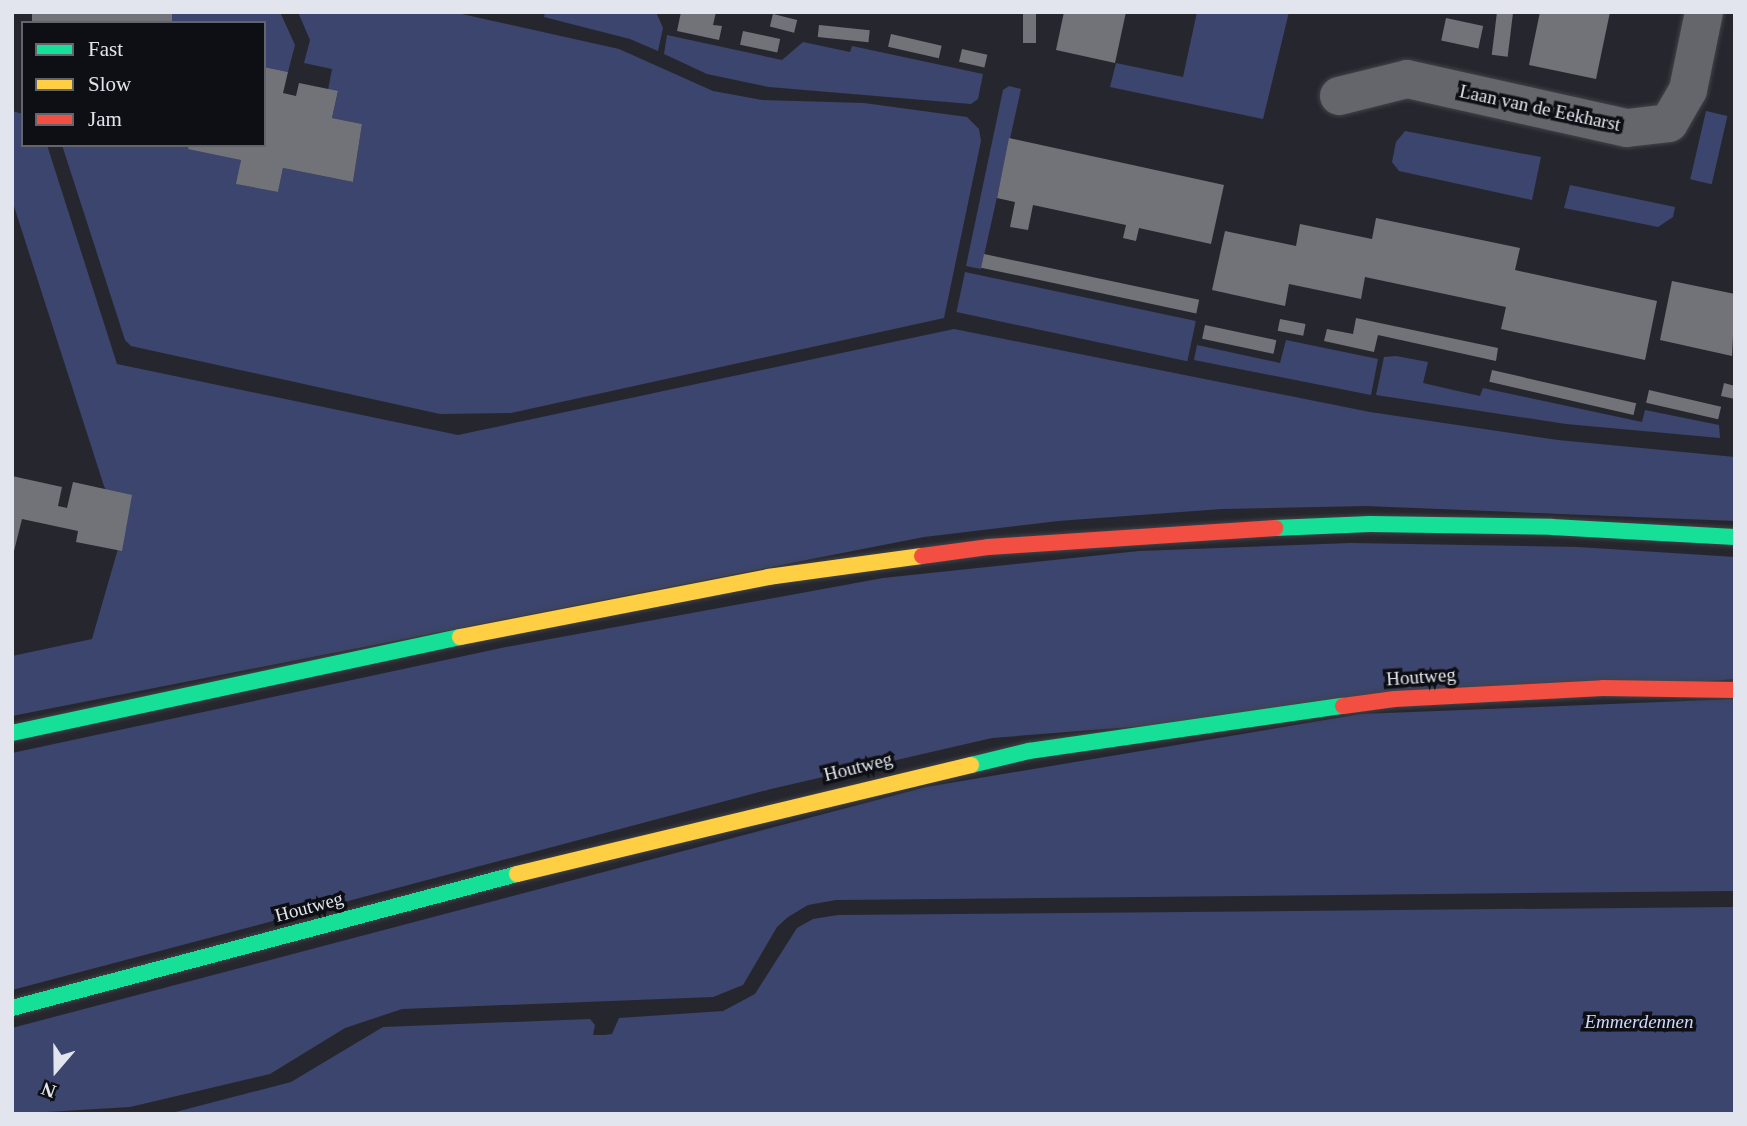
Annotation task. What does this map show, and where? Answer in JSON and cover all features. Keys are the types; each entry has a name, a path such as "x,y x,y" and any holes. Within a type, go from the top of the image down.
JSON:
{"street":[{"name":"Laan van de Eekharst","path":"1339,96 1407,79 1627,128 1668,123 1688,90 1704,12"},
{"path":"12,733 528,622 768,577 989,547 1194,531 1370,524 1552,527 1735,537"},
{"name":"Houtweg","path":"12,1008 538,867 1029,751 1395,699 1604,688 1735,690"}],"green space":[{"path":"172,12 280,12 295,45 288,72 266,67 266,21 170,21"},
{"path":"298,12 453,12 619,49 713,91 762,100 864,103 967,117 979,129 981,141 944,318 511,413 440,414 131,346 125,340 63,147 196,147 241,160 237,184 278,192 283,168 353,182 362,124 332,118 338,92 328,90 332,69 304,63 310,40"},
{"path":"545,12 656,12 663,28 658,51 630,39 544,17"},
{"path":"1197,12 1289,12 1263,119 1110,87 1116,63 1183,77"},
{"path":"667,35 782,60 803,42 850,52 852,46 983,74 978,99 971,104 769,87 707,74 664,54"},
{"path":"1009,86 1021,89 981,269 966,266 1003,90"},
{"path":"12,111 21,113 21,147 48,147 117,364 458,435 954,329 1370,412 1558,440 1735,457 1735,521 1366,506 1222,509 1058,521 924,537 12,716 12,656 92,639 124,528 104,486 12,200"},
{"path":"1706,111 1727,116 1712,184 1690,179"},
{"path":"1405,131 1541,157 1532,200 1399,171 1392,162 1396,142"},
{"path":"1570,185 1675,207 1673,217 1658,227 1564,208"},
{"path":"965,272 1196,321 1187,361 956,312"},
{"path":"1286,340 1378,359 1371,395 1194,360 1197,345 1280,363"},
{"path":"1396,356 1428,362 1423,383 1480,396 1483,388 1642,422 1645,410 1719,425 1720,438 1566,424 1376,395 1384,357"},
{"path":"1351,543 1578,547 1735,557 1735,679 992,738 771,789 12,990 12,753 506,647 883,578 1139,551"},
{"path":"1735,699 1735,891 836,900 808,905 788,917 777,927 743,985 713,997 402,1009 345,1028 270,1074 130,1107 12,1114 12,1028 926,787 1361,714"},
{"name":"Emmerdennen","path":"1735,907 1735,1114 168,1114 291,1082 383,1027 590,1019 595,1025 593,1035 605,1035 612,1034 619,1018 723,1011 755,994 797,928 813,919 838,915"}],"building":[{"path":"32,12 172,12 172,21 32,21"},
{"path":"681,12 716,12 713,25 722,26 719,40 677,31"},
{"path":"1023,12 1036,12 1036,43 1023,43"},
{"path":"1064,12 1126,12 1115,63 1056,50"},
{"path":"1497,12 1513,14 1508,57 1492,55"},
{"path":"1540,12 1610,12 1596,79 1529,65"},
{"path":"773,14 797,20 794,33 770,27"},
{"path":"1446,18 1483,26 1478,48 1441,40"},
{"path":"819,25 870,30 868,42 818,37"},
{"path":"743,31 780,39 777,53 740,45"},
{"path":"891,34 942,46 939,58 888,47"},
{"path":"962,49 987,55 984,68 959,62"},
{"path":"266,67 288,72 283,93 296,96 299,83 338,91 332,118 362,124 353,182 283,168 278,192 236,184 241,160 188,149 266,147"},
{"path":"1009,138 1224,185 1211,244 1139,228 1136,241 1123,238 1126,225 1033,205 1028,230 1010,227 1015,202 997,198"},
{"path":"1376,218 1520,248 1515,270 1657,301 1645,360 1501,329 1506,307 1365,277 1361,299 1289,284 1285,306 1212,290 1225,231 1296,246 1300,224 1372,239"},
{"path":"984,254 1199,300 1196,313 981,268"},
{"path":"1672,281 1735,294 1732,356 1660,340"},
{"path":"1356,318 1498,348 1496,361 1378,335 1374,352 1324,341 1327,329 1353,334"},
{"path":"1280,319 1306,324 1303,336 1278,331"},
{"path":"1205,325 1276,340 1273,354 1202,339"},
{"path":"1492,370 1636,403 1634,415 1489,382"},
{"path":"1724,383 1735,386 1735,399 1721,396"},
{"path":"1649,390 1721,407 1718,419 1646,403"},
{"path":"12,476 62,487 58,506 67,508 73,482 132,495 122,551 76,542 78,531 22,519 12,559"}],"traffic: fast":[{"path":"1275,528 1370,524 1552,527 1735,537"},
{"path":"12,733 460,637"},
{"path":"971,765 1029,751 1343,706"},
{"path":"12,1008 517,874"}],"traffic: slow":[{"path":"460,637 768,577 922,556"},
{"path":"517,874 971,765"}],"traffic: jam":[{"path":"922,556 989,547 1275,528"},
{"path":"1343,706 1395,699 1603,688 1735,690"}]}
